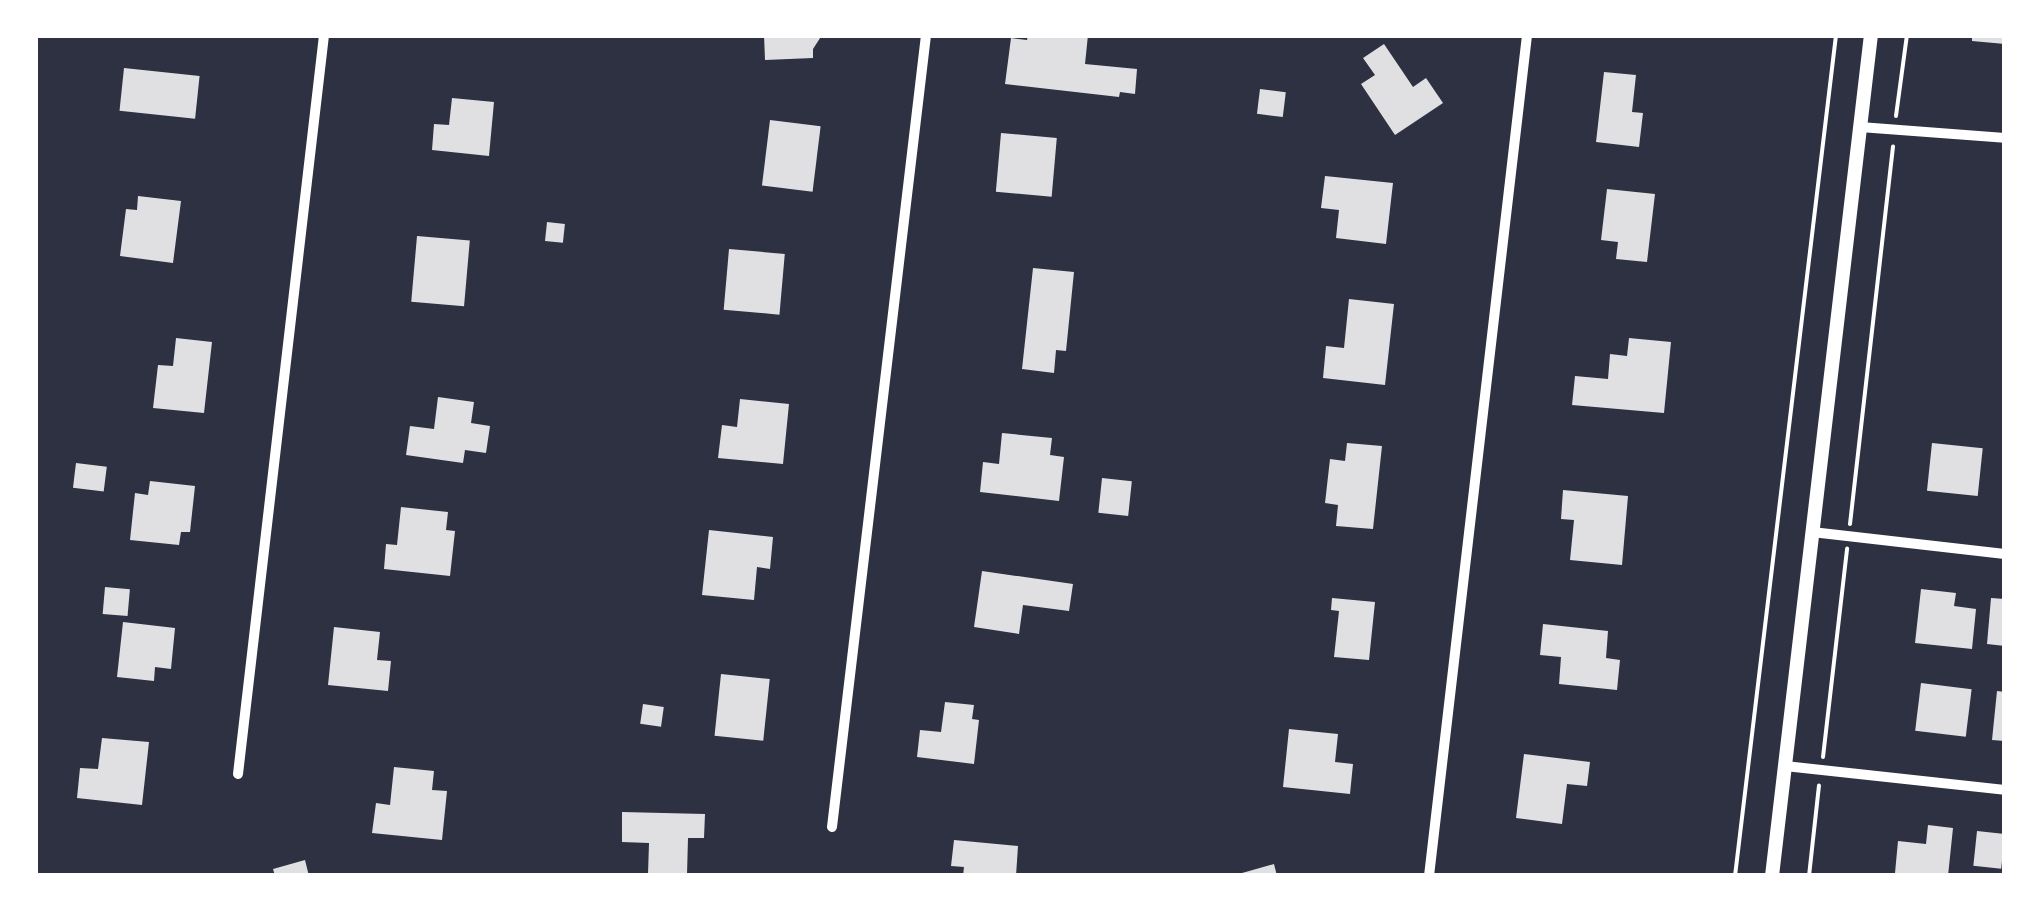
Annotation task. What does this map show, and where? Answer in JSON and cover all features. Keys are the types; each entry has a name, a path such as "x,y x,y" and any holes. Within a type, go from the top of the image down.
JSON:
{"main road":[{"path":"1772,876 1871,35"}],"street":[{"path":"238,774 324,35"},
{"path":"832,827 926,35"},
{"path":"1429,876 1526,35"},
{"path":"1860,127 2005,138"},
{"path":"1812,532 2005,554"},
{"path":"1785,766 2005,790"}],"path":[{"path":"1735,876 1836,35"},
{"path":"1809,876 1906,35"}],"building":[{"path":"764,35 822,35 813,49 813,58 765,60"},
{"path":"1028,35 1088,35 1085,64 1137,69 1135,94 1120,92 1119,97 1005,84 1011,38 1027,40"},
{"path":"1972,35 2005,35 2005,44 1972,41"},
{"path":"1384,44 1413,87 1426,78 1443,103 1395,135 1361,84 1375,75 1363,58"},
{"path":"124,68 200,76 195,119 120,111"},
{"path":"1604,72 1636,75 1632,112 1643,113 1639,147 1596,142"},
{"path":"1260,89 1286,92 1283,117 1257,114"},
{"path":"452,98 494,102 489,156 432,150 434,124 449,125"},
{"path":"770,120 821,126 813,192 762,186"},
{"path":"1001,133 1057,138 1052,197 996,192"},
{"path":"1325,176 1393,183 1386,244 1336,238 1339,210 1321,208"},
{"path":"1607,189 1655,194 1647,262 1616,259 1618,242 1601,240"},
{"path":"138,196 181,201 173,263 120,256 126,209 137,210"},
{"path":"547,222 565,224 563,243 545,241"},
{"path":"417,236 470,241 464,306 411,302"},
{"path":"729,249 785,254 779,315 724,310"},
{"path":"1033,268 1074,272 1066,351 1056,350 1054,373 1022,369"},
{"path":"1349,299 1394,304 1385,385 1323,378 1326,346 1344,348"},
{"path":"176,338 212,342 204,413 153,408 158,365 173,366"},
{"path":"1629,338 1671,342 1664,413 1572,405 1575,376 1608,379 1610,354 1627,356"},
{"path":"438,397 474,402 471,423 490,426 486,453 465,450 463,463 406,455 410,426 434,429"},
{"path":"740,399 789,404 783,464 718,458 722,425 737,427"},
{"path":"1002,433 1052,438 1050,455 1064,457 1059,501 980,492 983,462 999,464"},
{"path":"1347,443 1382,446 1373,529 1336,526 1338,505 1325,503 1330,459 1345,461"},
{"path":"1932,443 1983,448 1978,496 1927,491"},
{"path":"76,463 107,467 104,492 73,488"},
{"path":"1102,478 1132,481 1128,516 1098,513"},
{"path":"150,481 195,486 190,532 181,532 179,545 130,540 135,493 148,495"},
{"path":"1563,490 1628,496 1622,565 1570,560 1574,520 1561,519"},
{"path":"401,507 448,512 446,530 455,531 450,576 384,569 386,544 397,545"},
{"path":"709,530 773,537 770,569 757,567 754,600 702,595"},
{"path":"982,571 1073,584 1069,611 1023,605 1019,634 974,627"},
{"path":"105,587 130,589 128,616 103,614"},
{"path":"1921,589 1956,593 1954,606 1976,609 1972,649 1915,643"},
{"path":"1332,598 1375,602 1369,660 1334,657 1339,611 1331,610"},
{"path":"1991,598 2005,599 2005,646 1987,644"},
{"path":"123,622 175,628 171,669 155,667 154,681 117,677"},
{"path":"1543,624 1608,631 1606,658 1620,660 1617,690 1559,684 1561,657 1540,655"},
{"path":"334,627 380,632 377,660 391,661 388,691 328,685"},
{"path":"721,674 770,679 763,741 715,736"},
{"path":"1921,683 1972,689 1966,737 1915,731"},
{"path":"1997,691 2005,692 2005,741 1992,740"},
{"path":"945,702 974,705 972,719 979,720 974,764 917,757 920,730 941,732"},
{"path":"643,704 664,707 661,727 640,724"},
{"path":"1289,729 1338,734 1335,762 1353,764 1350,794 1283,787"},
{"path":"102,738 149,742 142,805 77,798 80,768 98,769"},
{"path":"1524,754 1590,762 1587,786 1567,784 1562,824 1516,818"},
{"path":"394,767 434,771 432,790 447,791 442,840 372,833 376,803 390,805"},
{"path":"622,812 705,814 704,838 688,838 687,875 648,874 649,843 622,842"},
{"path":"1928,825 1953,828 1948,876 1895,873 1898,841 1926,844"},
{"path":"1977,831 2005,834 2001,869 1973,866"},
{"path":"954,840 1018,846 1016,876 963,876 964,867 951,866"},
{"path":"305,860 309,876 275,876 273,869"},
{"path":"1274,864 1277,876 1235,876 1235,875"}]}
